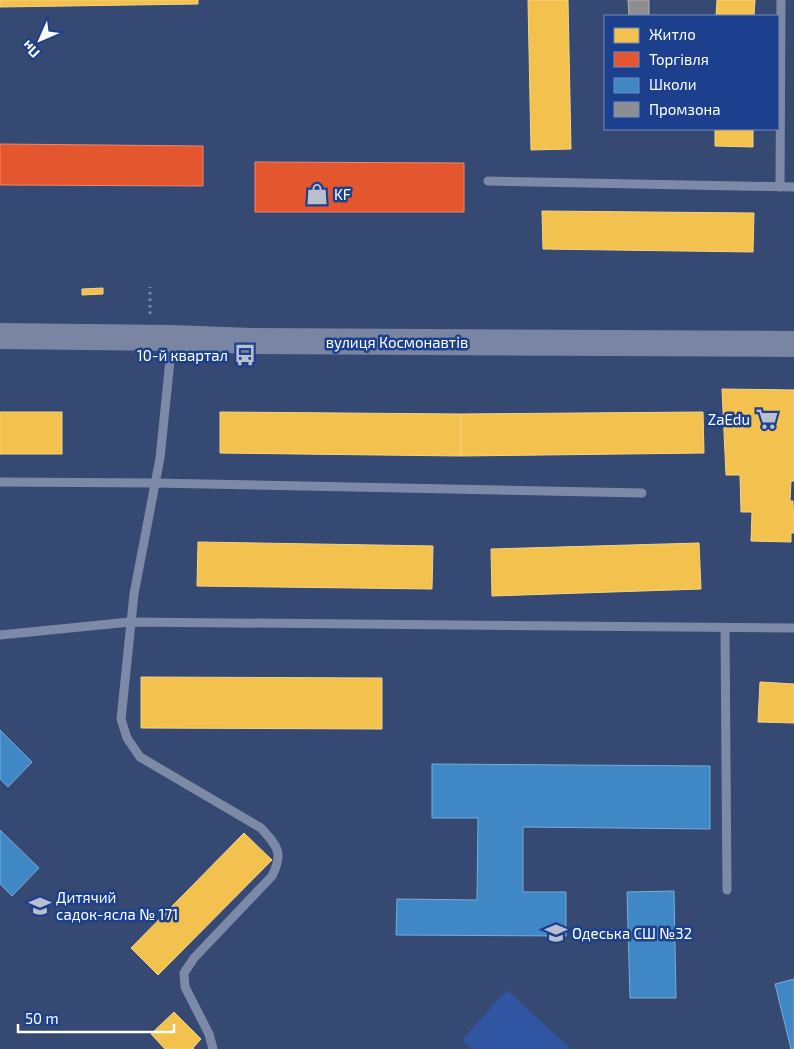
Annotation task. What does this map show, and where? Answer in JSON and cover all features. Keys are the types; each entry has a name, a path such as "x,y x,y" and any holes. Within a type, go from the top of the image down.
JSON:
{"main road":[{"name":"вулиця Космонавтів","path":"0,336 172,338 262,342 794,344"}],"lane":[{"path":"780,187 781,0"},
{"path":"488,181 794,187"},
{"path":"172,338 160,458 134,594 121,719 127,738 140,757 261,828 276,845 279,862 272,876 194,958 184,973 184,987 209,1034 212,1049"},
{"path":"0,482 156,483 642,494"},
{"path":"0,635 130,622 726,629 794,628"},
{"path":"726,629 727,890"}],"shaded area":[{"path":"507,990 571,1049 472,1049 462,1040"}],"building: Житло":[{"path":"0,0 198,0 198,4 0,7"},
{"path":"528,0 568,0 571,149 531,150"},
{"path":"717,0 755,0 754,15 716,15"},
{"path":"715,130 753,130 753,147 715,146"},
{"path":"542,211 754,213 753,252 543,249"},
{"path":"103,288 103,294 82,295 82,289"},
{"path":"722,389 794,390 794,481 791,481 790,501 793,501 794,533 791,533 791,542 751,541 752,512 741,512 740,475 726,475"},
{"path":"0,412 62,412 62,454 0,454"},
{"path":"220,412 461,414 461,456 220,453"},
{"path":"703,412 704,453 461,456 461,414"},
{"path":"198,542 433,546 432,589 197,586"},
{"path":"699,543 701,589 492,596 491,549"},
{"path":"141,677 382,678 382,729 141,728"},
{"path":"760,682 794,684 794,723 758,722"},
{"path":"244,833 272,860 158,975 131,948"},
{"path":"174,1012 201,1039 194,1049 165,1049 151,1034"}],"building: Торгівля":[{"path":"0,144 203,146 203,186 0,185"},
{"path":"255,162 464,163 464,212 255,212"}],"building: Школи":[{"path":"0,730 32,762 8,787 0,779"},
{"path":"432,764 710,766 710,829 523,827 523,892 566,892 566,936 396,935 397,899 477,900 478,818 432,818"},
{"path":"0,830 39,868 12,896 0,884"},
{"path":"674,891 676,998 630,998 627,892"},
{"path":"794,979 794,1049 791,1049 775,984"}],"building: Промзона":[{"path":"628,0 649,0 649,15 629,15"}],"place":[{"name":"KF","path":"317,194"},
{"name":"10-й квартал","path":"245,355"},
{"name":"ZaEdu","path":"767,419"},
{"name":"Дитячий садок-ясла № 171","path":"40,906"},
{"name":"Одеська СШ №32","path":"556,933"}]}
